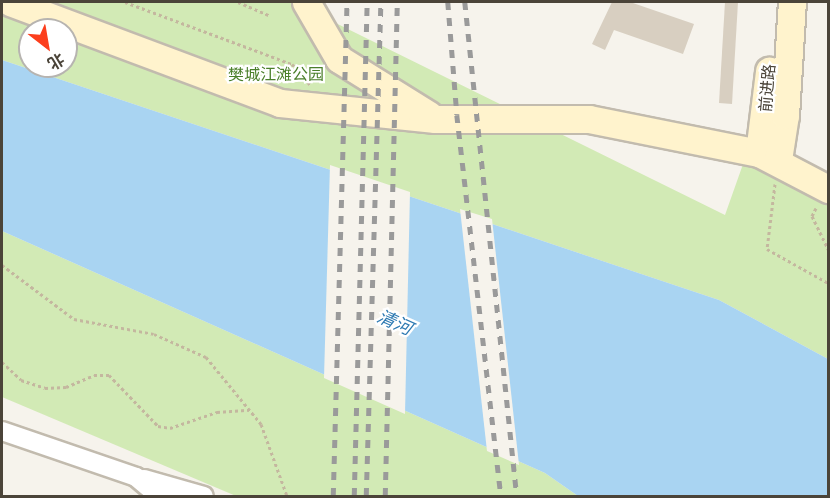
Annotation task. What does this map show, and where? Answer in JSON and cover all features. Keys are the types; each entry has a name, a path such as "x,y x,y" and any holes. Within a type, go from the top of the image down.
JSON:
{"street":[{"path":"10,2 280,103 435,119 589,118 731,146 768,157 825,187"},
{"path":"306,2 339,59 435,119"},
{"name":"前进路","path":"773,2 776,111"},
{"name":"前进路","path":"768,157 792,2"},
{"path":"731,146 776,111 800,162 825,187"},
{"path":"2,431 136,477 204,496"},
{"path":"136,477 159,496"}],"path":[{"path":"125,2 292,64 332,108"},
{"path":"237,2 270,15"},
{"path":"768,157 766,249 828,284"},
{"path":"825,187 812,216 828,249"},
{"path":"2,265 74,319 154,334 206,357 261,424 287,496"},
{"path":"2,362 21,380 45,388 66,387 94,375 109,375 158,426 170,428 217,412 249,410"}],"green space":[{"name":"樊城江滩公园","path":"2,2 293,2 725,215 748,150 828,189 828,359 719,300 56,78 78,78 78,18 18,18 18,65 2,60"},
{"path":"2,231 545,473 578,496 236,496 2,397"}],"water":[{"name":"清河","path":"2,60 18,65 18,78 56,78 719,300 828,359 828,496 578,496 545,473 2,231"}],"pier":[{"path":"330,165 410,192 405,414 324,378"},
{"path":"460,209 492,219 519,465 487,451"}],"building":[{"path":"612,2 630,2 694,24 683,54 614,30 605,50 592,44"},
{"path":"725,2 738,2 732,104 719,103"}],"railway":[{"path":"333,496 347,2"},
{"path":"354,496 367,2"},
{"path":"366,496 381,2"},
{"path":"385,496 397,2"},
{"path":"448,2 457,115 501,496"},
{"path":"465,2 517,496"}]}
